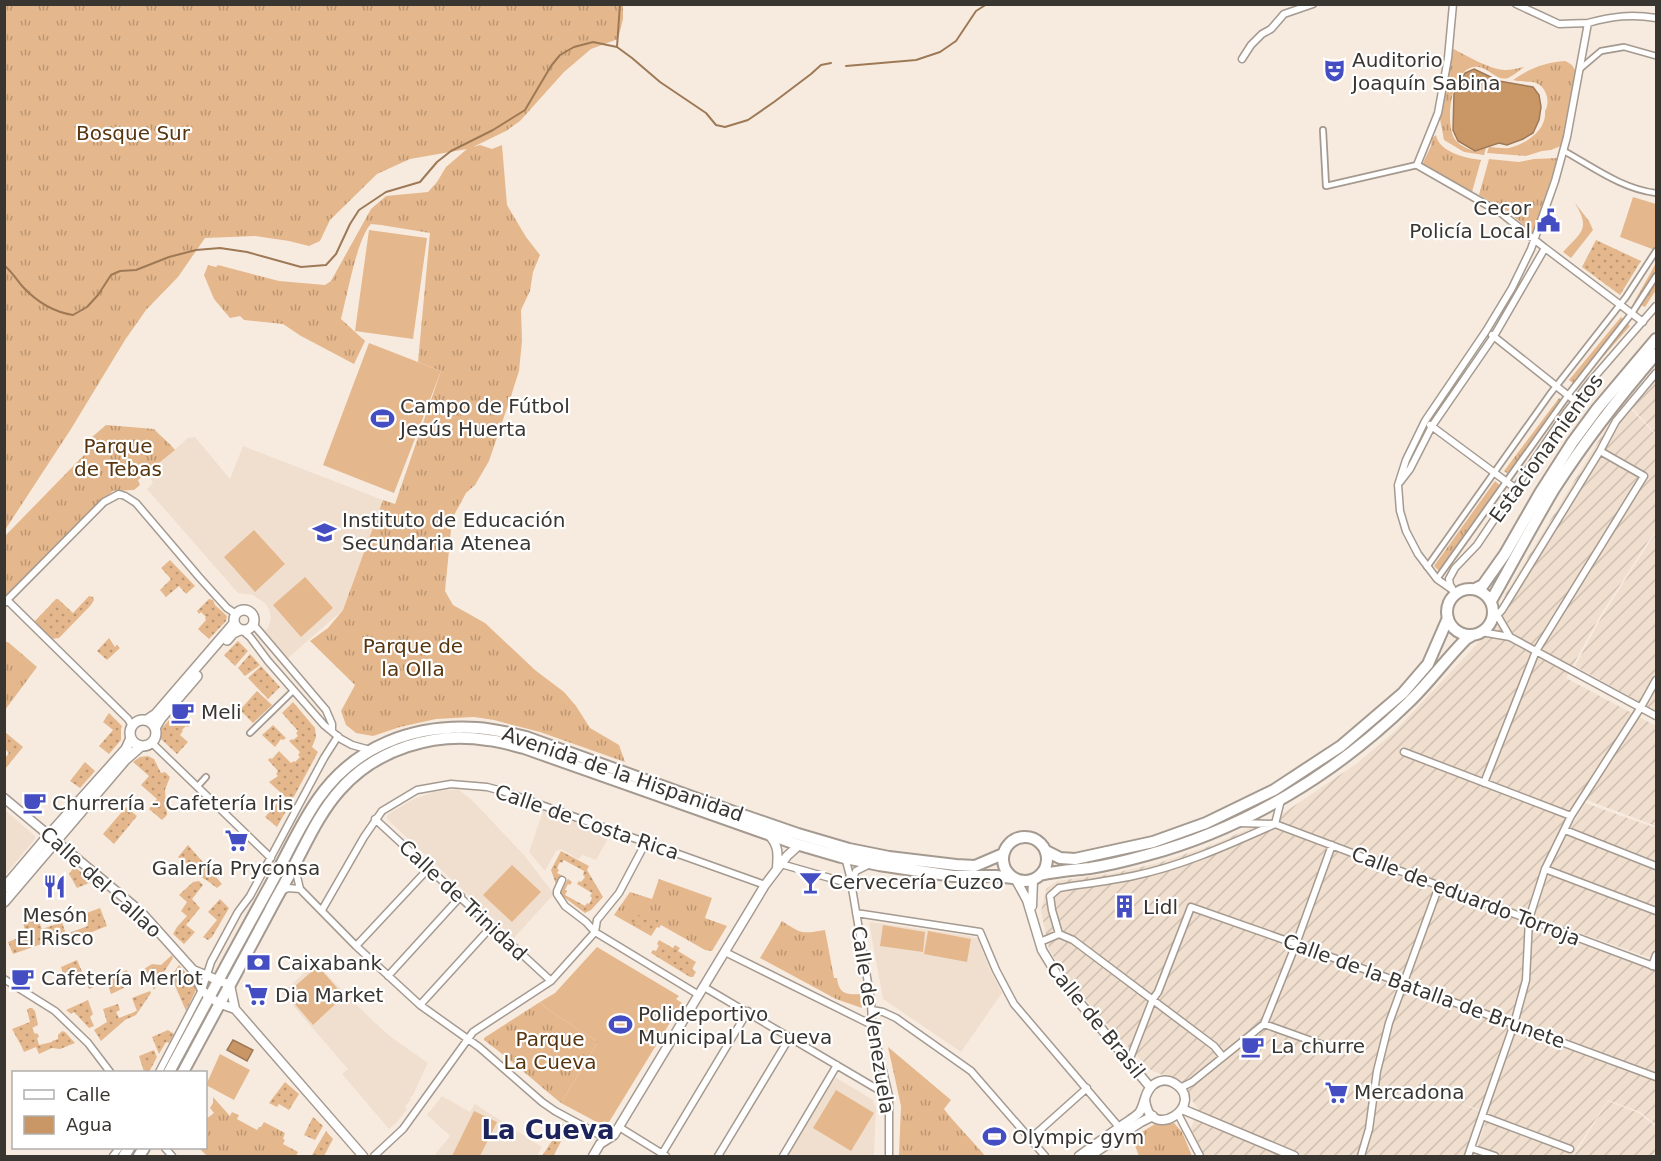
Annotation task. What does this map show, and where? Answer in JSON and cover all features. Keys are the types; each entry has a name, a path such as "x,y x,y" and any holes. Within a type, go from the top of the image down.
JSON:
{"main road":[{"path":"1475,589 1484,585 1505,554 1572,443 1597,409 1656,339"},
{"path":"1037,878 1047,864 1046,851 1037,840 1023,836 1016,838 1005,848 1004,868 1014,879 1024,882 1146,855 1237,823 1281,800 1321,775 1380,729 1410,701 1466,639 1477,633 1495,611 1553,491 1623,392 1656,354"},
{"path":"1477,633 1462,634 1453,628 1447,609 1450,600 1465,589 1475,589 1481,591 1495,611"},
{"path":"155,728 233,633 241,610 248,611 254,616 254,624 249,630 238,624"},
{"path":"1046,851 1060,858 1075,859 1153,842 1206,823 1274,790 1341,746 1403,693 1428,664 1448,618"},
{"path":"4,902 52,838 126,749 131,738 132,726 156,714 225,635 238,624"},
{"path":"4,888 125,760 141,746 152,743 156,736 155,728 147,720"},
{"name":"Avenida de la Hispanidad","path":"170,1071 206,993 218,980 310,812 327,787 353,761 370,750 397,738 454,727 502,731 526,737 798,834 849,849 921,862 975,866 1003,854"},
{"path":"131,738 141,746"},
{"name":"Avenida de la Hispanidad","path":"184,1071 279,892 338,791 374,761 398,749 423,742 448,738 486,739 524,748 769,835 841,857 953,876 996,876 1014,879"}],"street":[{"path":"1242,59 1251,45 1284,14 1313,4"},
{"path":"1417,165 1438,113 1448,58 1453,4"},
{"path":"1516,4 1559,24 1588,23 1611,17 1640,15 1656,18"},
{"path":"1457,593 1437,579 1418,554 1406,531 1400,511 1398,485 1406,460 1425,421 1486,331 1512,288 1531,249 1564,151 1588,23"},
{"path":"1581,68 1601,51 1624,47 1656,56"},
{"path":"1323,130 1326,186 1417,165 1489,204 1643,322"},
{"path":"1564,151 1615,181 1646,192 1656,193"},
{"path":"1398,485 1410,469 1432,426 1494,336 1545,248"},
{"path":"1427,567 1556,386 1621,304 1656,251"},
{"path":"1437,579 1568,396 1632,313 1656,276"},
{"name":"Estacionamientos","path":"1457,593 1450,585 1449,579 1455,568 1477,545 1575,401 1656,306"},
{"path":"1486,331 1575,401"},
{"path":"1510,637 1495,611 1600,451 1616,422 1656,374"},
{"path":"1425,421 1515,488"},
{"path":"1484,783 1536,651 1644,476 1600,451"},
{"path":"132,726 128,719 6,602 104,502 119,494 132,500 227,608 324,725 352,745 370,750"},
{"path":"254,624 326,710 332,730"},
{"path":"1477,633 1510,637 1656,716"},
{"path":"1468,1156 1514,1024 1526,980 1529,919 1545,869 1571,816 1656,680"},
{"path":"250,734 294,690"},
{"name":"Avenida de la Hispanidad","path":"160,1071 206,993 207,975 211,962 338,736"},
{"path":"152,743 271,858"},
{"path":"1404,752 1571,816"},
{"path":"197,787 206,777"},
{"name":"Calle de Costa Rica","path":"322,910 375,819 382,811 417,790 451,784 487,787 520,797 765,885"},
{"name":"Calle del Callao","path":"4,798 140,911 193,970 206,993"},
{"path":"1059,934 1050,896 1059,888 1134,876 1178,864 1224,847 1275,824 1281,800"},
{"name":"Calle de Trinidad","path":"375,819 551,981"},
{"name":"Calle de eduardo Torroja","path":"1237,823 1275,824 1654,966"},
{"path":"1565,830 1656,866"},
{"path":"769,835 776,843 779,866"},
{"path":"374,1156 403,1129 473,1032 551,981 595,932 597,920 619,893 646,842"},
{"path":"593,1156 600,1143 614,1135 765,885 787,856 799,845"},
{"path":"1180,1088 1191,1082 1264,1024 1332,845"},
{"name":"Calle de Venezuela","path":"841,857 847,865 851,884 872,1010 872,1025 889,1096 889,1156"},
{"path":"779,866 810,871 851,884 856,871 871,863"},
{"path":"294,866 300,888 356,946 420,1005 469,1040 542,1102 607,1139"},
{"path":"356,946 429,868"},
{"path":"1545,869 1656,911"},
{"name":"Calle de Brasil","path":"1032,918 1031,899 1037,878"},
{"name":"Calle de Brasil","path":"1014,879 1027,900 1040,942 1059,978 1150,1087"},
{"path":"562,880 557,894 566,906 595,932 702,991 748,1011 889,1096"},
{"path":"1361,1156 1369,1128 1389,1023 1439,886"},
{"path":"279,892 288,888 300,888"},
{"path":"388,976 460,896"},
{"name":"Calle de la Batalla de Brunete","path":"1153,999 1158,992 1191,907 1656,1077"},
{"path":"856,913 980,932 1014,1004 1119,1127"},
{"path":"420,1005 492,926"},
{"path":"1040,942 1059,934 1073,940 1214,1046 1223,1057"},
{"path":"725,952 872,1025"},
{"path":"1654,966 1656,955"},
{"name":"Calle del Callao","path":"193,970 230,985"},
{"path":"4,979 55,1011 88,1043 109,1071"},
{"path":"230,985 235,1009 363,1156"},
{"path":"206,993 220,1004 235,1009"},
{"path":"1128,1061 1153,999"},
{"path":"212,1020 224,1011 235,1009"},
{"path":"872,1010 896,1018 971,1071 1045,1156"},
{"path":"619,1127 664,1155 748,1011"},
{"path":"1264,1024 1323,1044"},
{"path":"718,1156 790,1037"},
{"path":"783,1156 837,1065"},
{"path":"1079,1156 1138,1113 1150,1087 1155,1083 1166,1081 1176,1084 1184,1099 1180,1112 1174,1117 1163,1120 1153,1116 1145,1099"},
{"path":"1030,1139 1088,1088"},
{"path":"1180,1112 1200,1156"},
{"path":"1180,1112 1294,1156"},
{"path":"1090,1156 1153,1116"},
{"path":"1482,1116 1570,1149"},
{"path":"1471,1148 1495,1156"}],"shaded area":[{"path":"1656,368 1656,434 1627,403"},
{"path":"1626,404 1656,435 1656,532 1600,616 1566,678 1656,726 1656,826 1579,797 1543,868 1523,921 1656,971 1656,1125 1640,1112 1608,1100 1572,1156 1504,1156 1477,1147 1489,1113 1457,1102 1487,1114 1475,1147 1500,1156 1204,1156 1191,1128 1198,1109 1180,1082 1188,1075 1180,1081 1152,1071 1120,1039 1065,976 1049,949 1041,911 1046,889 1057,881 1110,874 1158,863 1207,847 1282,814 1356,764 1394,732 1493,627 1506,593 1610,422"},
{"path":"195,437 230,479 243,446 383,500 343,610 287,659 263,631 268,628 271,618 265,603 253,595 238,593 147,489 153,483 148,473 188,438"},
{"path":"1656,534 1656,711 1575,666 1601,618"},
{"path":"458,789 472,800 524,855 554,894 514,938 387,819 390,813 414,799 433,792"},
{"path":"1585,803 1656,828 1656,960 1532,916 1546,875"},
{"path":"5,810 35,836 35,839 5,875"},
{"path":"543,811 610,835 596,860 583,855 578,859 561,849 556,851 545,871 529,852"},
{"path":"869,922 978,939 1002,993 961,1052 883,999"},
{"path":"315,963 391,1037 428,1063 411,1100 405,1106 407,1109 389,1129 342,1074 348,1069 282,993"},
{"path":"835,1077 873,1100 876,1108 874,1156 787,1156"},
{"path":"442,1096 470,1112 475,1104 542,1147 537,1156 434,1156 450,1136 427,1115"},
{"path":"1608,1101 1639,1113 1656,1127 1656,1156 1574,1156"}],"green space":[{"name":"Bosque Sur","path":"5,5 623,5 623,19 618,39 591,49 564,72 520,121 506,131 473,147 480,145 492,149 502,145 507,205 540,255 533,272 530,291 521,310 522,341 519,371 511,396 489,461 475,485 466,493 452,519 445,591 453,605 485,623 535,670 564,692 590,728 619,745 625,762 540,732 474,717 436,719 373,736 356,733 346,725 341,711 355,685 310,641 328,628 343,610 383,500 395,504 441,371 418,362 430,233 371,224 366,231 357,254 341,319 365,341 354,364 283,324 244,320 240,316 230,318 214,299 204,275 208,265 216,267 218,265 279,281 325,285 331,281 371,209 386,196 428,192 446,167 467,149 410,159 377,174 330,220 320,241 309,246 255,236 205,238 178,277 146,310 125,340 71,429 5,530"},
{"path":"1450,47 1499,69 1524,67 1504,79 1483,68 1473,67 1459,78 1450,109 1451,130 1454,138 1460,144 1473,151 1486,148 1484,155 1464,152 1444,140 1439,114"},
{"path":"1565,61 1574,67 1576,77 1563,145 1526,156 1487,153 1489,147 1509,148 1528,140 1543,124 1547,107 1544,90 1533,82 1513,80 1538,67"},
{"path":"1436,135 1438,141 1447,150 1461,156 1481,160 1472,192 1428,171 1422,165 1431,146 1432,138"},
{"path":"1558,158 1533,234 1509,212 1479,195 1489,159 1519,162"},
{"path":"1633,197 1656,204 1655,250 1620,237"},
{"path":"1575,203 1593,230 1571,258 1563,252 1579,235 1583,225"},
{"path":"369,230 427,238 413,339 355,331"},
{"path":"1596,240 1641,261 1620,295 1582,267"},
{"path":"1656,263 1656,290 1645,307 1634,302"},
{"path":"1621,317 1630,326 1577,386 1569,380"},
{"name":"Campo de Fútbol Jesús Huerta","path":"369,343 441,371 394,493 323,465"},
{"path":"1559,398 1566,404 1512,477 1504,471"},
{"name":"Parque de Tebas","path":"106,425 154,429 175,450 138,480 140,485 134,490 113,491 5,600 5,536 85,454 85,443"},
{"path":"1495,481 1503,488 1442,574 1434,566"},
{"path":"254,530 285,564 255,592 224,557"},
{"path":"170,560 195,586 186,594 179,586 166,597 160,590 171,579 161,568"},
{"path":"305,577 333,608 301,637 273,605"},
{"path":"89,596 94,600 91,605 59,638 51,639 34,622 56,599 73,613"},
{"path":"209,599 213,600 227,616 226,621 209,639 198,629 206,617 197,611"},
{"path":"109,638 115,647 117,645 120,648 107,660 97,651"},
{"path":"238,641 248,651 235,666 224,655"},
{"path":"5,642 8,642 37,667 5,710"},
{"path":"250,654 260,665 245,676 238,668"},
{"path":"261,666 280,687 268,699 248,678"},
{"path":"257,691 272,705 253,723 240,710"},
{"path":"293,702 315,728 316,737 312,747 318,752 291,802 269,782 278,776 276,774 278,771 268,760 279,751 291,763 300,757 298,755 300,752 289,741 298,736 296,733 298,731 282,713"},
{"path":"176,712 190,725 182,730 180,735 188,742 177,754 161,739 162,728"},
{"path":"109,713 122,726 121,740 109,754 99,746 113,730 103,722"},
{"path":"273,725 286,738 281,739 275,747 262,735"},
{"path":"5,732 23,747 5,769 5,758 9,753 5,749"},
{"path":"148,756 154,759 161,773 165,772 170,777 165,790 167,815 162,820 149,809 157,799 141,785 149,776 133,762 140,757"},
{"path":"85,762 95,771 80,788 70,781"},
{"path":"282,798 290,804 277,827 265,817"},
{"path":"126,807 137,816 114,844 103,834"},
{"path":"188,845 222,884 217,888 203,878 194,875 196,872 178,857"},
{"path":"561,851 589,866 587,870 603,897 585,913 560,894 568,879 572,882 568,884 565,895 585,906 589,904 592,893 577,884 585,877 584,871 564,860 557,868 559,870 557,873 563,876 556,884 551,870"},
{"path":"512,865 541,892 512,922 483,895"},
{"path":"74,867 94,881 77,888 69,874"},
{"path":"659,879 712,898 705,918 727,926 712,951 705,950 661,925 651,936 614,915 630,892 652,899"},
{"path":"199,881 203,885 192,899 200,908 186,925 195,932 184,944 173,934 187,916 181,911 187,902 179,895 193,882"},
{"path":"220,899 229,908 208,940 203,937 217,920 208,912"},
{"path":"100,908 107,926 74,939 70,934 13,954 8,942 26,935 23,922 37,917 42,929 62,922 66,934 88,926 84,914"},
{"path":"633,914 659,920 651,933 630,921"},
{"path":"782,921 802,932 825,930 834,978 837,978 839,987 844,992 860,994 862,1008 836,999 760,958"},
{"path":"883,925 925,932 923,952 880,946"},
{"path":"928,931 971,939 967,962 924,954"},
{"path":"659,940 673,948 675,945 680,948 678,951 696,962 692,969 696,972 693,977 651,953 653,950 656,951"},
{"name":"Polideportivo Municipal La Cueva","path":"597,947 679,996 676,999 682,1003 606,1127 561,1103 598,1042 540,1002 555,993"},
{"path":"172,955 173,958 154,990 144,969 152,964 161,965"},
{"path":"77,960 83,974 65,981 61,967"},
{"path":"179,965 197,988 186,1011 171,976"},
{"path":"318,966 344,996 313,1025 286,994"},
{"path":"127,970 128,975 120,979 124,988 111,994 107,982 89,989 87,984"},
{"path":"150,991 151,993 136,1015 125,1020 101,1041 94,1030 107,1022 103,1009 118,1004 120,1010 116,1012 119,1018 137,1011 132,998"},
{"path":"88,1000 93,1014 90,1017 94,1026 89,1028 74,1012 71,1014 66,1010"},
{"name":"Parque La Cueva","path":"540,1002 598,1042 561,1103 484,1040"},
{"path":"29,1008 35,1011 38,1025 32,1028 39,1037 37,1038 39,1045 58,1039 62,1031 75,1043 60,1049 52,1048 39,1054 36,1047 24,1052 12,1029 30,1022 27,1010"},
{"path":"168,1030 174,1034 159,1054 152,1037"},
{"path":"888,1047 951,1100 944,1109 985,1156 899,1155 901,1106"},
{"path":"154,1050 157,1057 150,1071 144,1071 139,1056"},
{"path":"220,1054 250,1070 234,1100 207,1086"},
{"path":"285,1082 299,1094 289,1110 279,1104 277,1107 269,1103"},
{"path":"836,1090 874,1113 851,1151 813,1128"},
{"path":"213,1097 230,1116 232,1112 239,1115 237,1119 257,1130 264,1122 285,1133 283,1144 298,1152 296,1156 207,1156 200,1149 207,1149 207,1118 214,1113 210,1108"},
{"path":"474,1111 497,1122 480,1156 452,1156"},
{"path":"313,1117 323,1126 315,1140 304,1135"},
{"path":"1174,1123 1182,1132 1192,1156 1139,1156 1132,1138 1155,1124"},
{"path":"563,1124 569,1126 554,1155 556,1156 542,1156"},
{"path":"326,1131 333,1139 324,1156 312,1155"}],"water":[{"path":"1474,69 1499,81 1533,87 1539,95 1541,107 1539,120 1533,133 1507,145 1499,143 1475,151 1458,141 1453,130 1454,94 1465,73"},
{"path":"233,1040 253,1050 247,1061 227,1050"}],"waterway":[{"path":"617,47 620,4"},
{"path":"846,66 916,60 940,52 956,41 976,11 987,4"},
{"path":"4,265 40,302 73,315 87,307 111,275 120,271 136,270 169,257 196,250 220,248 247,252 301,267 326,265 336,254 359,210 386,192 420,182 437,162 451,151 493,130 525,110 560,55 574,47 593,42 617,47 660,82 706,113 716,125 725,127 748,120 821,65 831,63"}],"place":[{"name":"Auditorio Joaquín Sabina","path":"1334,71"},
{"name":"Cecor Policía Local","path":"1549,220"},
{"name":"Campo de Fútbol Jesús Huerta","path":"382,418"},
{"name":"Instituto de Educación Secundaria Atenea","path":"324,532"},
{"name":"Meli","path":"183,712"},
{"name":"Churrería - Cafetería Iris","path":"34,803"},
{"name":"Galería Pryconsa","path":"236,840"},
{"name":"Cervecería Cuzco","path":"811,882"},
{"name":"Mesón El Risco","path":"55,887"},
{"name":"Lidl","path":"1125,907"},
{"name":"Caixabank","path":"259,963"},
{"name":"Cafetería Merlot","path":"23,978"},
{"name":"Dia Market","path":"257,995"},
{"name":"Polideportivo Municipal La Cueva","path":"620,1025"},
{"name":"La churre","path":"1253,1046"},
{"name":"Mercadona","path":"1336,1092"},
{"name":"Olympic gym","path":"994,1137"}],"district":[{"name":"La Cueva","path":"548,1130"}],"park label":[{"name":"Parque de la Olla","path":"413,658"}]}
